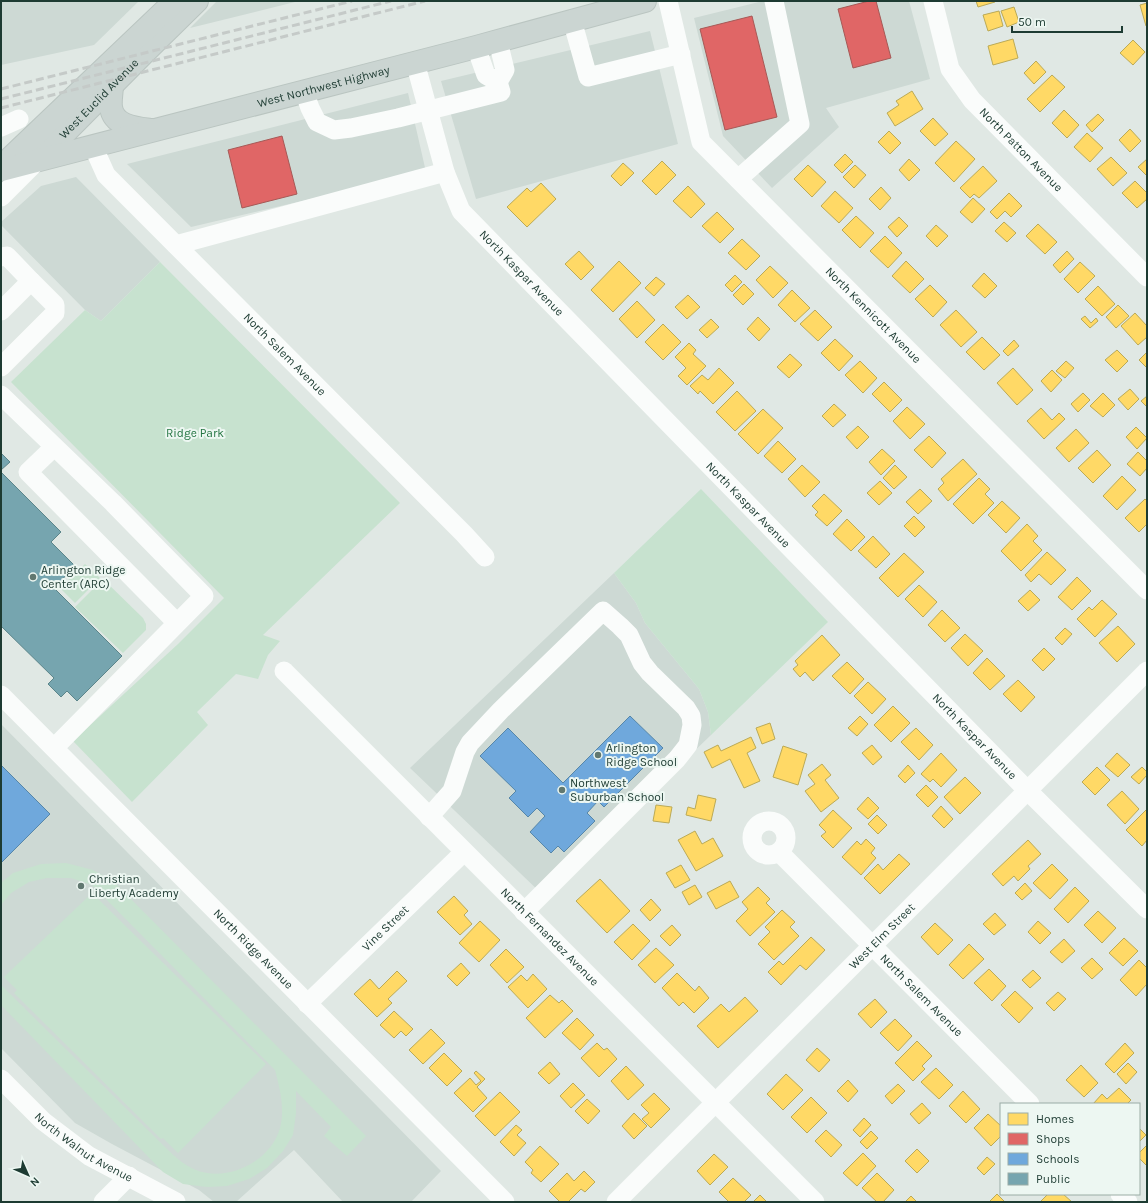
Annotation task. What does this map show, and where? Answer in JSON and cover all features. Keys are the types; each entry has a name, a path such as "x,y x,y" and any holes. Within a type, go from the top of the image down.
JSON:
{"main road":[{"name":"West Euclid Avenue","path":"1,168 175,1"},
{"name":"West Euclid Avenue","path":"39,159 197,1"},
{"name":"West Northwest Highway","path":"1,168 93,146 645,1"},
{"path":"112,85 111,106 113,115 131,128 154,130"}],"street":[{"name":"North Kennicott Avenue","path":"668,1 701,142 1147,590"},
{"path":"738,179 800,124 774,1"},
{"name":"North Patton Avenue","path":"933,1 950,69 972,100 1147,276"},
{"path":"572,20 588,77 681,54"},
{"path":"498,40 505,70 498,82"},
{"path":"304,91 317,122 334,130 351,128 501,92 498,82 486,75 476,46"},
{"name":"North Kaspar Avenue","path":"415,62 445,172 461,211 1027,790 1147,909"},
{"path":"1,127 19,119"},
{"name":"North Salem Avenue","path":"93,146 106,175 464,534 485,557"},
{"name":"West Euclid Avenue","path":"1,197 39,159"},
{"path":"176,245 445,172"},
{"path":"1,257 7,256 55,305 55,313 1,367"},
{"path":"1,311 31,281"},
{"path":"1,395 113,503 204,596 54,748"},
{"path":"54,447 28,472 177,623"},
{"path":"429,817 452,791 465,752 470,743 501,710 603,611 620,626 629,636 642,663 650,673 686,708 691,716 692,725 688,745 677,759 524,912"},
{"name":"West Elm Street","path":"616,1202 1147,670"},
{"name":"North Fernandez Avenue","path":"284,672 815,1202"},
{"name":"North Ridge Avenue","path":"1,696 505,1202"},
{"name":"Vine Street","path":"307,1004 464,852"},
{"name":"North Salem Avenue","path":"779,852 1029,1103"},
{"name":"North Walnut Avenue","path":"1,1079 48,1125 89,1156 176,1202"},
{"path":"103,1202 128,1176"}],"shaded area":[{"path":"1,1 139,1 94,45 1,65"},
{"path":"217,1 299,1 190,28"},
{"path":"763,1 909,1 930,79 826,108 839,127 772,188 723,136 694,18"},
{"path":"650,31 678,144 476,199 441,81"},
{"path":"408,93 426,172 191,227 127,164"},
{"path":"76,177 160,262 101,321 85,310 1,225 1,222 41,186"},
{"path":"614,573 636,603 645,623 699,689 708,712 711,735 544,896 410,768"},
{"name":"Christian Liberty Academy","path":"1,724 441,1171 411,1202 343,1202 294,1150 236,1202 214,1202 199,1190 75,1123 1,1048"}],"green space":[{"name":"Ridge Park","path":"160,262 400,503 263,635 280,641 268,655 258,679 236,674 197,712 208,725 132,802 73,741 178,644 224,598 11,382 85,310 101,321"},
{"path":"701,489 828,622 711,735 708,712 699,689 645,623 636,603 614,573"},
{"path":"85,564 100,578 75,603 60,588"},
{"path":"103,579 143,618 146,624 146,630 123,653 75,607"},
{"path":"66,863 93,870 113,881 366,1136 347,1156 324,1136 331,1127 296,1091 296,1113 293,1135 283,1151 267,1168 249,1179 227,1186 207,1187 183,1184 163,1172 1,1005 1,985 169,1151 196,1170 221,1174 234,1171 247,1166 258,1159 268,1150 275,1140 280,1128 282,1106 275,1070 92,885 71,878 47,878 29,882 11,893 1,905 1,883 13,873 41,864"},
{"path":"92,893 266,1064 178,1153 163,1138 161,1139 14,993 17,990 4,977"}],"building: Homes":[{"path":"976,1 995,1 995,2 978,7"},
{"path":"1147,3 1147,26 1146,26 1140,5"},
{"path":"1014,7 1019,22 1007,27 1001,11"},
{"path":"999,11 1003,26 988,31 983,15"},
{"path":"1013,39 1018,58 993,65 988,46"},
{"path":"1133,40 1145,52 1133,65 1120,53"},
{"path":"1036,61 1046,72 1034,84 1024,73"},
{"path":"1052,75 1065,87 1040,112 1027,99"},
{"path":"912,91 923,109 895,126 887,113 899,105 896,101"},
{"path":"1064,110 1079,125 1067,138 1052,123"},
{"path":"1098,114 1104,120 1092,132 1086,125"},
{"path":"933,118 948,134 935,146 920,131"},
{"path":"1130,129 1141,141 1130,152 1119,140"},
{"path":"889,131 901,143 890,154 878,142"},
{"path":"1087,133 1103,148 1090,162 1074,147"},
{"path":"956,141 975,159 954,182 935,163"},
{"path":"845,154 853,162 842,173 834,165"},
{"path":"1111,157 1127,173 1113,186 1097,169"},
{"path":"909,159 920,170 909,181 899,170"},
{"path":"1147,159 1147,176 1138,167"},
{"path":"662,161 676,175 656,195 642,181"},
{"path":"623,163 634,173 621,186 611,176"},
{"path":"808,165 826,182 812,197 794,179"},
{"path":"855,165 866,175 854,188 843,177"},
{"path":"983,166 997,181 979,198 974,194 970,198 960,188"},
{"path":"1135,181 1147,193 1147,199 1137,208 1122,193"},
{"path":"541,183 556,199 527,227 507,207 527,188 531,192"},
{"path":"688,186 705,204 691,218 673,201"},
{"path":"881,187 891,198 880,210 869,199"},
{"path":"835,191 853,208 839,223 821,206"},
{"path":"1009,193 1022,206 1011,217 1005,211 997,219 990,212"},
{"path":"973,198 985,209 972,223 960,212"},
{"path":"717,212 734,229 720,243 702,226"},
{"path":"856,216 874,233 860,248 842,230"},
{"path":"899,217 908,226 897,237 888,227"},
{"path":"1004,222 1016,233 1007,242 995,231"},
{"path":"1038,224 1057,242 1045,254 1026,236"},
{"path":"936,225 948,236 937,247 926,236"},
{"path":"885,236 902,253 888,268 870,251"},
{"path":"742,239 760,256 746,270 728,253"},
{"path":"579,251 594,267 581,280 565,264"},
{"path":"1067,251 1074,259 1060,273 1053,265"},
{"path":"619,261 641,283 613,312 591,290"},
{"path":"906,261 924,279 910,293 892,276"},
{"path":"1080,262 1095,276 1078,293 1064,279"},
{"path":"770,266 788,283 773,298 756,280"},
{"path":"984,273 997,286 985,298 972,286"},
{"path":"735,275 742,282 732,292 725,285"},
{"path":"656,277 665,284 654,296 645,288"},
{"path":"744,284 754,294 743,305 733,295"},
{"path":"930,285 947,302 933,317 915,299"},
{"path":"1098,286 1115,304 1102,316 1085,299"},
{"path":"792,290 810,308 795,322 778,305"},
{"path":"688,295 700,307 687,319 675,307"},
{"path":"637,301 655,320 637,338 619,319"},
{"path":"1118,305 1129,316 1116,328 1106,317"},
{"path":"815,310 832,327 818,341 800,324"},
{"path":"956,310 977,332 961,347 940,325"},
{"path":"1135,313 1147,326 1147,337 1138,345 1121,326"},
{"path":"1085,316 1091,323 1096,318 1098,321 1090,328 1081,319"},
{"path":"758,317 770,329 759,341 747,329"},
{"path":"711,319 719,327 707,338 699,330"},
{"path":"663,324 681,342 663,360 645,342"},
{"path":"982,337 1000,355 984,370 966,352"},
{"path":"835,339 853,356 839,371 821,353"},
{"path":"1014,340 1019,346 1008,356 1003,351"},
{"path":"689,343 696,350 693,354 706,366 687,385 678,376 686,368 675,357"},
{"path":"1117,350 1128,361 1117,372 1105,360"},
{"path":"1147,352 1147,368 1139,360"},
{"path":"790,354 802,365 789,378 777,367"},
{"path":"860,361 877,378 863,393 845,375"},
{"path":"1066,361 1074,368 1065,378 1056,371"},
{"path":"719,368 734,383 713,404 700,391 698,394 690,386 702,375 708,380"},
{"path":"1013,368 1033,390 1017,405 997,383"},
{"path":"1052,370 1062,380 1051,392 1041,381"},
{"path":"884,382 902,400 890,412 872,394"},
{"path":"1130,389 1139,399 1128,410 1118,399"},
{"path":"737,391 756,411 735,431 716,412"},
{"path":"1083,393 1090,400 1078,412 1071,404"},
{"path":"1103,393 1115,405 1103,417 1090,406"},
{"path":"1147,396 1147,407 1141,401"},
{"path":"834,404 846,415 833,427 822,416"},
{"path":"907,407 925,424 910,439 893,421"},
{"path":"1041,408 1052,420 1059,413 1065,419 1044,439 1027,421"},
{"path":"763,409 783,428 758,454 738,434"},
{"path":"858,426 869,437 857,449 846,437"},
{"path":"1136,427 1147,438 1137,449 1126,437"},
{"path":"1076,429 1089,443 1069,462 1056,448"},
{"path":"929,436 946,453 932,468 914,450"},
{"path":"778,441 796,459 782,473 764,456"},
{"path":"882,449 895,461 881,475 869,462"},
{"path":"1097,450 1111,465 1093,483 1078,468"},
{"path":"1138,452 1147,461 1147,468 1140,476 1127,464"},
{"path":"963,459 977,474 948,501 938,489 944,483 941,479"},
{"path":"802,465 820,482 805,497 788,479"},
{"path":"895,465 907,477 894,489 883,478"},
{"path":"1122,476 1136,490 1117,510 1103,496"},
{"path":"979,478 990,489 985,494 994,503 973,524 953,504"},
{"path":"880,481 892,493 879,505 867,493"},
{"path":"920,489 932,501 918,514 906,502"},
{"path":"824,494 842,511 827,526 815,515 818,512 812,506"},
{"path":"1145,499 1147,501 1147,524 1139,532 1125,518"},
{"path":"1002,501 1020,518 1006,533 988,515"},
{"path":"914,516 925,527 915,537 904,526"},
{"path":"847,519 865,537 851,551 833,534"},
{"path":"1027,524 1038,536 1033,541 1042,550 1021,571 1001,551"},
{"path":"873,536 890,554 876,568 858,551"},
{"path":"1047,552 1066,570 1051,585 1039,574 1031,582 1025,575"},
{"path":"904,553 924,572 898,597 879,578"},
{"path":"1077,577 1091,591 1072,610 1058,597"},
{"path":"919,585 937,602 923,617 905,599"},
{"path":"1030,590 1040,600 1028,611 1018,601"},
{"path":"1102,600 1117,614 1095,637 1077,619 1089,607 1092,610"},
{"path":"942,610 960,628 945,642 928,625"},
{"path":"1118,626 1135,644 1117,662 1099,643"},
{"path":"1065,628 1072,634 1062,645 1055,638"},
{"path":"965,634 983,651 968,666 951,648"},
{"path":"822,635 840,655 813,681 805,672 800,677 793,669 798,665 795,661"},
{"path":"1044,648 1055,659 1043,671 1032,660"},
{"path":"987,658 1005,676 990,690 973,673"},
{"path":"847,662 864,679 850,694 832,676"},
{"path":"1018,680 1035,697 1021,712 1003,694"},
{"path":"868,682 886,699 872,714 854,696"},
{"path":"893,706 910,723 891,742 874,725"},
{"path":"860,716 868,724 857,736 848,728"},
{"path":"770,723 775,739 762,744 756,728"},
{"path":"916,728 933,745 919,760 901,742"},
{"path":"751,737 756,748 747,753 760,781 744,788 730,759 712,768 704,752 718,745 721,751"},
{"path":"872,745 882,757 873,765 862,753"},
{"path":"783,746 807,754 798,785 773,777"},
{"path":"941,753 957,770 941,787 933,779 930,782 921,774"},
{"path":"1117,753 1130,765 1118,777 1105,766"},
{"path":"822,764 831,775 825,780 839,798 821,812 805,791 815,784 808,775"},
{"path":"908,765 915,773 905,783 898,776"},
{"path":"1097,767 1110,780 1095,795 1082,782"},
{"path":"1142,767 1147,772 1147,775 1139,784 1131,777"},
{"path":"965,777 981,793 960,814 944,797"},
{"path":"926,785 938,797 928,807 916,795"},
{"path":"1122,791 1139,809 1125,824 1107,805"},
{"path":"698,795 716,799 711,821 686,815 688,807 695,809"},
{"path":"868,797 879,808 868,819 857,809"},
{"path":"656,805 672,807 669,823 653,821"},
{"path":"941,806 953,819 944,828 932,816"},
{"path":"833,810 852,828 833,848 821,836 826,832 819,825"},
{"path":"1146,810 1147,840 1142,846 1126,830"},
{"path":"877,815 887,825 878,834 868,824"},
{"path":"695,831 702,844 713,838 723,856 696,871 678,840"},
{"path":"866,839 875,848 871,853 876,858 861,875 842,857 857,841 861,845"},
{"path":"1028,840 1041,854 1028,866 1030,869 1018,881 1014,876 1003,886 992,874"},
{"path":"899,854 910,864 880,894 864,878 878,864 883,870"},
{"path":"1052,864 1068,880 1050,899 1033,883"},
{"path":"681,865 690,880 675,888 666,873"},
{"path":"600,879 630,911 607,933 576,901"},
{"path":"730,881 739,897 716,909 707,893"},
{"path":"1025,883 1032,891 1022,900 1015,893"},
{"path":"695,885 702,897 689,905 682,892"},
{"path":"758,887 770,899 766,903 775,912 750,936 736,921 748,909 742,902"},
{"path":"1075,887 1089,901 1068,923 1054,909"},
{"path":"454,896 468,911 464,915 472,924 460,935 437,912"},
{"path":"651,899 661,910 650,921 640,910"},
{"path":"782,910 795,922 790,927 799,936 774,960 758,944 770,932 765,927"},
{"path":"1098,911 1116,928 1102,943 1084,925"},
{"path":"995,913 1006,925 994,935 983,924"},
{"path":"480,921 500,940 479,962 459,943"},
{"path":"1038,921 1051,933 1040,944 1028,932"},
{"path":"935,923 953,940 938,955 921,937"},
{"path":"633,924 650,941 632,960 614,942"},
{"path":"672,925 681,935 670,946 660,936"},
{"path":"811,937 825,950 806,970 800,965 781,985 768,972 779,961 783,965"},
{"path":"1124,938 1138,951 1123,966 1109,953"},
{"path":"1064,939 1075,951 1062,963 1050,952"},
{"path":"969,944 984,959 963,979 949,965"},
{"path":"656,948 674,965 655,983 638,965"},
{"path":"506,949 524,967 507,983 490,965"},
{"path":"1092,958 1103,969 1092,979 1081,968"},
{"path":"1139,960 1147,968 1147,984 1136,996 1120,980"},
{"path":"461,963 470,973 457,986 447,976"},
{"path":"989,969 1006,986 992,1001 974,983"},
{"path":"1033,970 1041,978 1030,988 1022,980"},
{"path":"397,971 407,981 388,999 392,1003 377,1017 354,994 370,979 379,989"},
{"path":"677,973 695,991 699,986 709,998 694,1013 683,1002 679,1006 662,988"},
{"path":"533,974 547,989 528,1008 508,987 521,975 527,981"},
{"path":"1015,991 1033,1008 1019,1023 1001,1005"},
{"path":"1058,992 1066,999 1054,1011 1046,1003"},
{"path":"550,995 559,1003 562,1000 573,1011 545,1038 526,1018"},
{"path":"745,997 758,1011 718,1048 697,1026 721,1004 729,1012"},
{"path":"875,999 887,1012 871,1028 858,1014"},
{"path":"394,1011 413,1029 406,1036 401,1031 394,1038 380,1025"},
{"path":"577,1018 594,1035 580,1050 562,1033"},
{"path":"895,1019 912,1036 898,1051 880,1033"},
{"path":"431,1029 445,1043 423,1064 409,1050"},
{"path":"917,1041 932,1056 922,1066 925,1069 913,1081 895,1063"},
{"path":"597,1043 604,1050 607,1048 617,1059 599,1077 581,1058"},
{"path":"1125,1043 1134,1053 1114,1073 1105,1064"},
{"path":"817,1048 830,1060 819,1072 806,1060"},
{"path":"444,1053 462,1071 447,1086 429,1068"},
{"path":"550,1062 560,1074 549,1084 538,1073"},
{"path":"1128,1063 1137,1072 1126,1084 1117,1074"},
{"path":"1081,1065 1098,1083 1084,1097 1066,1080"},
{"path":"626,1066 644,1085 628,1100 611,1081"},
{"path":"936,1068 953,1085 939,1099 921,1082"},
{"path":"476,1071 485,1079 477,1087 487,1098 473,1112 454,1093 470,1078 476,1085 481,1081 474,1073"},
{"path":"786,1074 803,1090 783,1110 767,1094"},
{"path":"848,1080 858,1091 848,1102 837,1091"},
{"path":"573,1083 585,1095 571,1108 560,1096"},
{"path":"898,1084 905,1091 892,1104 885,1096"},
{"path":"1119,1088 1131,1100 1128,1103 1094,1103 1102,1094 1107,1099"},
{"path":"963,1091 980,1109 966,1123 949,1106"},
{"path":"500,1092 520,1112 495,1136 475,1116"},
{"path":"654,1093 670,1109 651,1128 642,1119 649,1113 641,1105"},
{"path":"811,1097 827,1113 807,1133 791,1117"},
{"path":"587,1099 600,1111 588,1124 575,1111"},
{"path":"922,1103 931,1113 919,1124 910,1114"},
{"path":"634,1113 647,1126 634,1139 622,1126"},
{"path":"988,1114 1000,1125 1000,1137 991,1146 974,1128"},
{"path":"864,1118 871,1125 860,1137 853,1130"},
{"path":"516,1125 522,1130 517,1135 526,1143 514,1156 500,1142"},
{"path":"1140,1129 1146,1135 1140,1141"},
{"path":"826,1130 842,1145 831,1157 815,1141"},
{"path":"871,1131 878,1138 867,1149 860,1142"},
{"path":"1147,1145 1147,1166 1140,1159 1140,1152"},
{"path":"540,1146 559,1164 541,1182 531,1173 533,1170 525,1162"},
{"path":"917,1149 929,1161 917,1173 905,1161"},
{"path":"863,1153 876,1166 857,1186 843,1173"},
{"path":"714,1154 728,1167 710,1185 697,1171"},
{"path":"987,1157 995,1164 984,1175 977,1168"},
{"path":"584,1171 595,1182 585,1192 581,1189 568,1202 560,1202 549,1191 567,1173 574,1181"},
{"path":"877,1173 894,1190 883,1202 877,1202 862,1188"},
{"path":"733,1178 751,1195 744,1202 729,1202 719,1192"},
{"path":"997,1194 1005,1202 989,1202"},
{"path":"760,1195 767,1202 753,1202"},
{"path":"1047,1195 1064,1195 1072,1202 1042,1202 1041,1201"},
{"path":"911,1196 917,1202 905,1202"}],"building: Shops":[{"path":"869,1 876,1 891,58 853,68 838,9"},
{"path":"752,16 777,117 725,130 700,29"},
{"path":"282,136 297,194 242,208 228,150"}],"building: Schools":[{"path":"630,716 663,748 604,807 598,801 587,813 595,821 564,852 558,846 551,853 530,832 545,816 537,808 528,817 509,798 516,791 480,756 508,728 563,783"},
{"path":"1,765 50,814 1,863"}],"building: Public":[{"path":"1,453 10,462 1,470"},
{"name":"Arlington Ridge Center (ARC)","path":"1,472 61,532 51,542 75,566 54,588 122,656 77,701 67,691 61,697 48,684 54,678 1,626"}],"railway":[{"path":"1,89 352,1"},
{"path":"1,99 391,1"},
{"path":"1,108 425,1"}],"place":[{"name":"Arlington Ridge Center (ARC)","path":"33,577"},
{"name":"Arlington Ridge School","path":"598,755"},
{"name":"Northwest Suburban School","path":"562,790"},
{"name":"Christian Liberty Academy","path":"81,886"}]}
